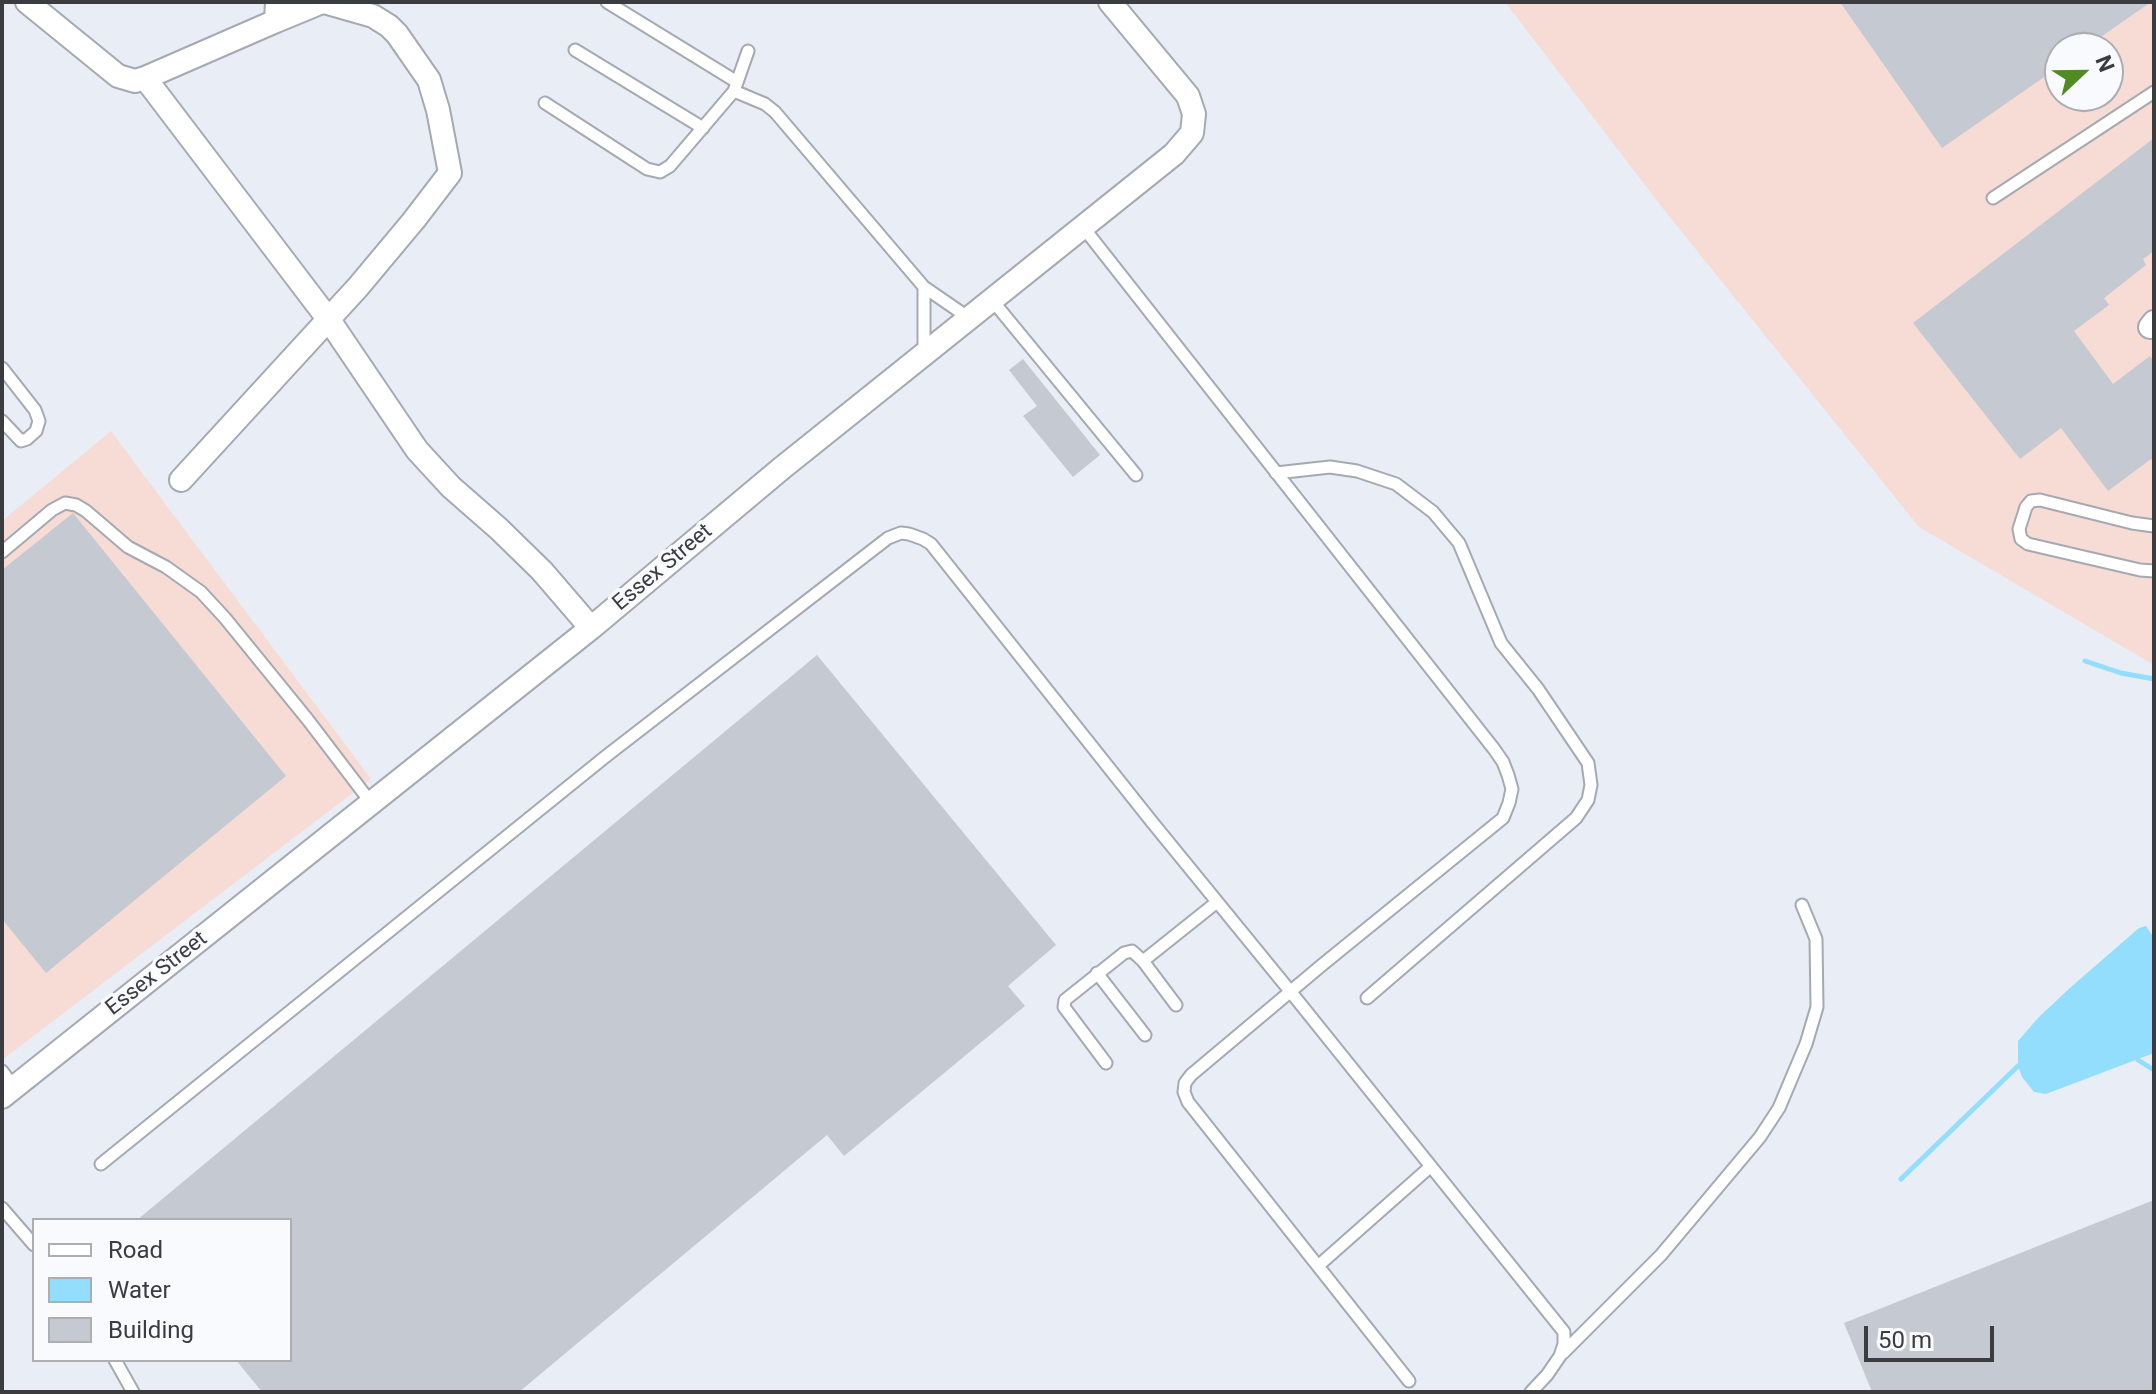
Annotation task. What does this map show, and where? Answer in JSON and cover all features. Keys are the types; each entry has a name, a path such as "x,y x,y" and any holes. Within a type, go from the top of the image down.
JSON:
{"street":[{"path":"27,2 118,76 135,81 276,12 331,3 363,7 389,26 429,80 450,173 329,320 181,480"},
{"name":"Essex Street","path":"6,1085 372,804 591,628 782,468 1174,154 1192,133 1194,114 1188,96 1110,2"},
{"path":"145,78 329,320 424,459 542,571 591,628"}],"lane":[{"path":"607,2 775,112 924,287 969,318"},
{"path":"575,50 703,128"},
{"path":"545,103 647,169 660,172 670,166 736,86 748,51"},
{"path":"1993,198 2154,92"},
{"path":"1083,227 1494,749 1503,762 1512,789 1503,818 1290,991 1185,1083 1188,1102 1409,1381"},
{"path":"924,287 924,354"},
{"path":"992,300 1136,475"},
{"path":"2,368 35,410 39,421 36,431 21,441 2,421"},
{"path":"1276,473 1330,467 1357,471 1396,484 1433,512 1459,543 1501,643 1538,689 1588,763 1591,785 1588,800 1576,818 1367,998"},
{"path":"2154,526 2040,500 2031,501 2026,507 2019,529 2021,539 2028,544 2154,571"},
{"path":"2,552 52,510 65,503 86,511 128,547 166,567 201,592 308,720 372,804"},
{"path":"101,1164 605,757 888,538 901,533 931,544 1564,1332 1560,1356"},
{"path":"1143,961 1217,902"},
{"path":"1531,1392 1560,1356 1661,1255 1760,1137 1779,1108 1806,1044 1817,1007 1816,939 1802,905"},
{"path":"1106,1063 1064,1007 1065,1000 1097,973 1129,951 1143,961 1176,1005"},
{"path":"1097,973 1145,1035"},
{"path":"1318,1266 1430,1167"},
{"path":"2,1208 32,1243"},
{"path":"116,1362 133,1392"}],"shaded area":[{"path":"1505,2 2154,2 2154,665 1919,527 1661,206"},
{"path":"111,431 371,779 2,1060 2,521"}],"water":[{"path":"2146,926 2154,938 2154,1053 2046,1094 2034,1092 2018,1066 2018,1041 2071,987 2139,928"}],"building":[{"path":"1840,2 2151,2 2108,32 2044,32 2044,77 1942,148"},
{"path":"2154,138 2154,251 2143,259 2146,265 2104,298 2109,305 2074,331 2113,384 2150,356 2154,362 2154,463 2151,459 2108,491 2061,428 2020,459 1913,323"},
{"path":"1023,359 1100,455 1073,477 1023,416 1037,406 1009,370"},
{"path":"73,513 286,776 46,973 2,919 2,570"},
{"path":"817,655 1056,945 1008,986 1025,1006 844,1156 827,1135 519,1392 262,1392 238,1362 292,1362 292,1218 139,1218"},
{"path":"2154,1200 2154,1392 1872,1392 1844,1323"}],"waterway":[{"path":"2085,661 2121,673 2154,679"},
{"path":"2138,1060 2154,1070"},
{"path":"1901,1179 2018,1066"}]}
